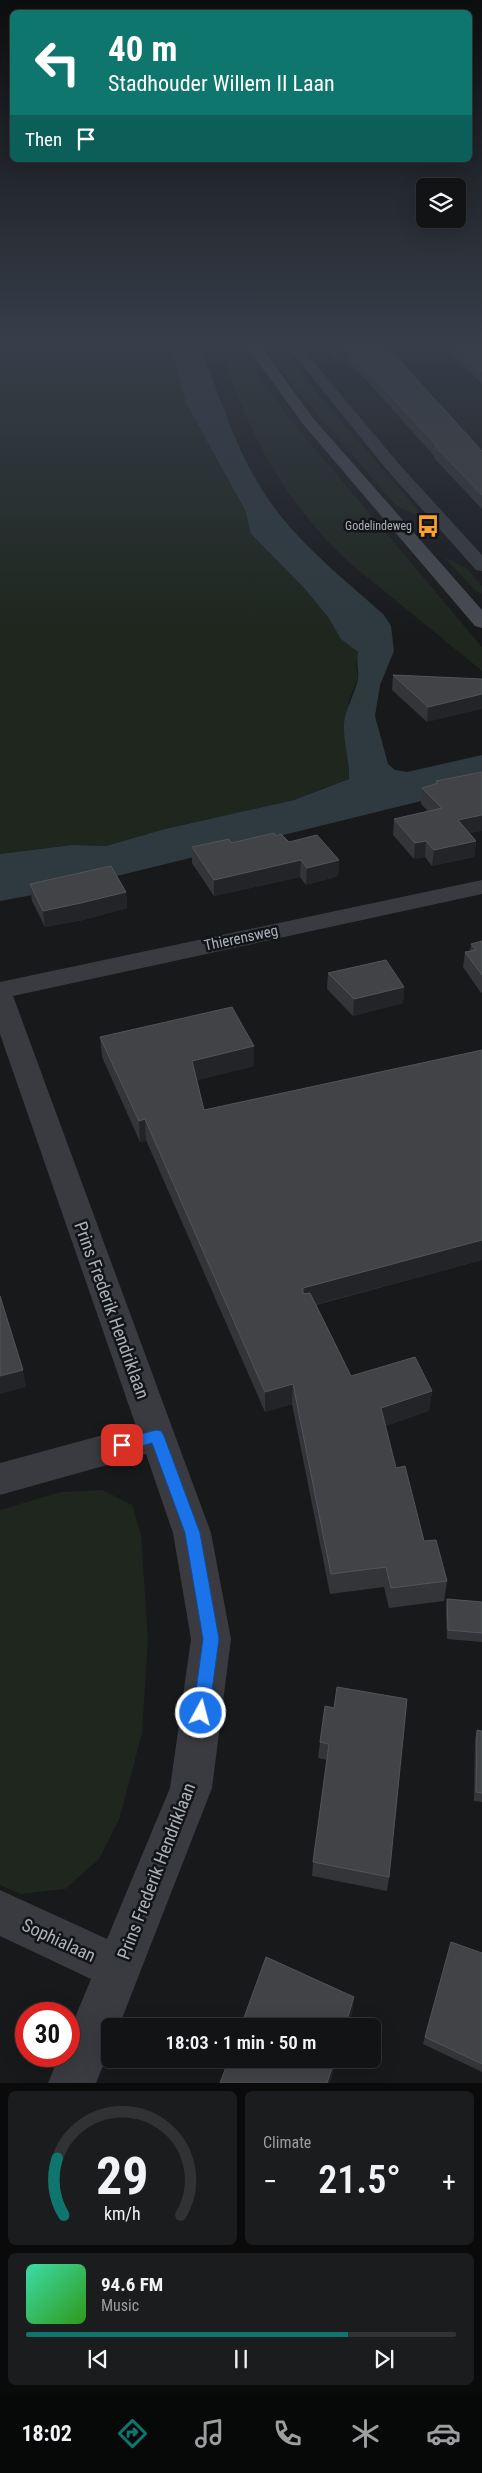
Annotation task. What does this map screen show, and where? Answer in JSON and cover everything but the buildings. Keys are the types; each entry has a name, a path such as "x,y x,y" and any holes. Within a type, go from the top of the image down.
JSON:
{"main road":[{"path":"322,437 482,622"}],"street":[{"path":"368,437 482,566"},
{"name":"Thierensweg","path":"0,990 482,887"},
{"name":"Prins Frederik Hendriklaan","path":"0,996 192,1533 211,1639 191,1788 72,2083"},
{"path":"0,1479 156,1436"},
{"name":"Sophialaan","path":"0,1912 118,1968"}],"shaded area":[{"path":"0,437 205,437 245,510 251,534 305,589 328,617 340,637 358,652 356,665 358,678 348,703 349,779 294,800 165,829 106,846 72,845 0,854"},
{"path":"205,437 235,437 253,475 276,511 336,573 384,615 391,626 394,651 380,685 375,716 388,764 395,770 407,772 482,755 482,786 60,890 0,901 0,854 72,845 106,846 165,829 294,800 349,779 344,724 346,712 358,679 358,652 341,639 328,617 305,589 251,534 245,510"},
{"path":"256,437 306,437 482,647 482,671 351,564 331,545 296,503"},
{"path":"337,437 355,437 424,517 399,508"},
{"path":"444,557 465,567 482,586 482,594 476,591"},
{"path":"103,1490 132,1505 141,1535 148,1639 142,1733 120,1817 99,1859 65,1889 21,1894 0,1885 0,1510 60,1492"}],"place":[{"name":"Godelindeweg","path":"428,526"}],"route":[{"path":"122,1445 156,1436 192,1533 211,1639 201,1713"}]}
